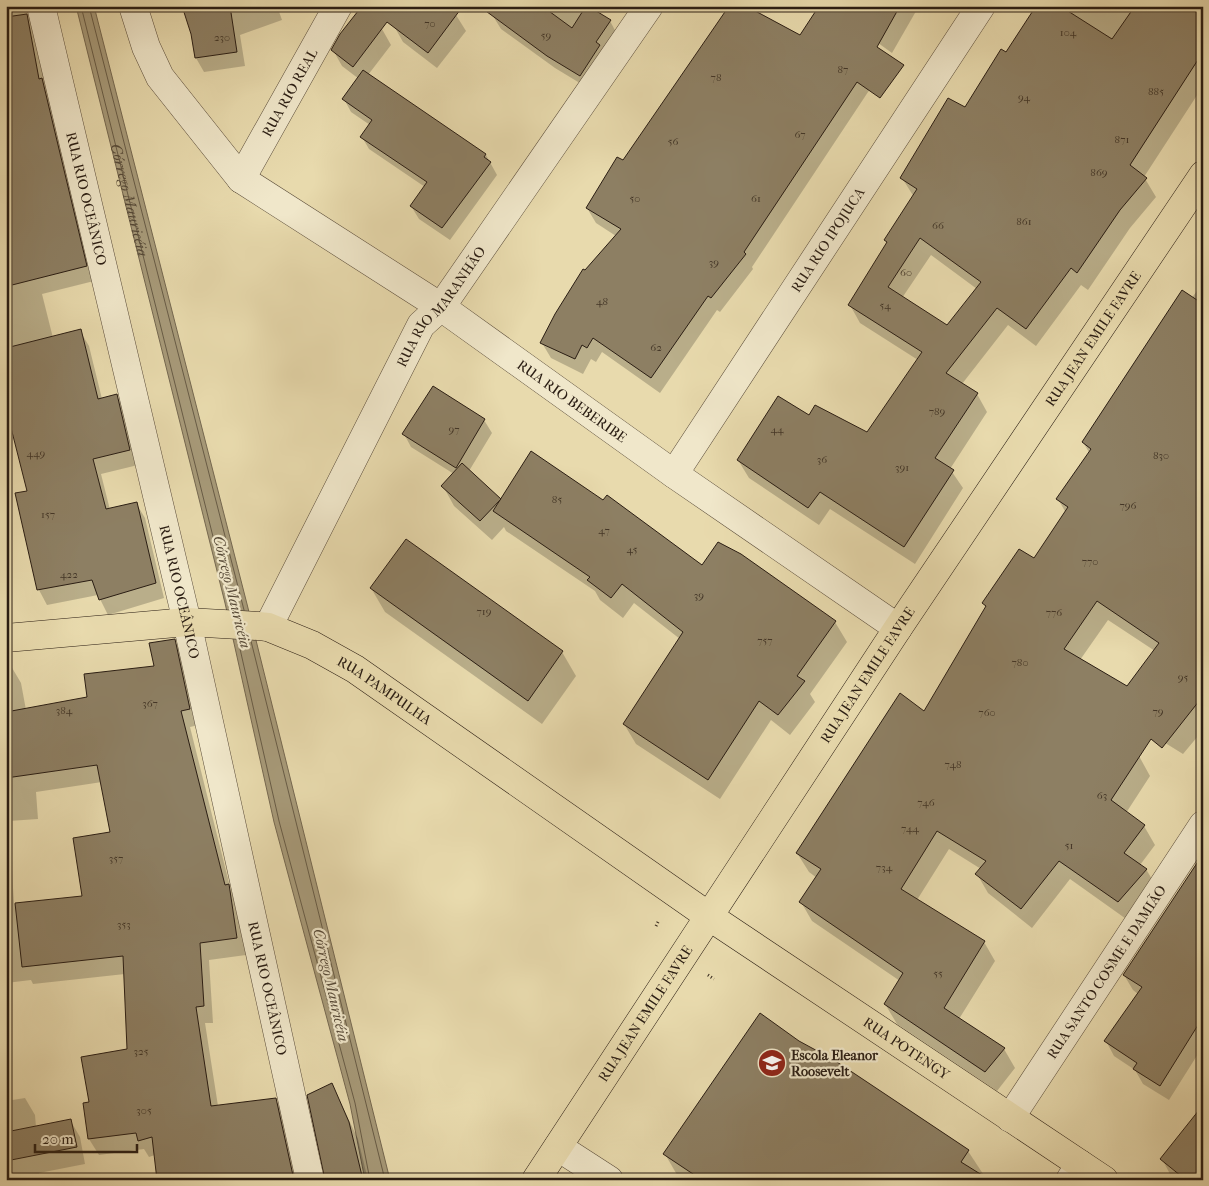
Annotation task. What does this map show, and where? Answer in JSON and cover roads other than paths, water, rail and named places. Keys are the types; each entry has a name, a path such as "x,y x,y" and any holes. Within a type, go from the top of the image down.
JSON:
{"main road":[{"name":"RUA JEAN EMILE FAVRE","path":"536,1180 898,628 1203,175"},
{"name":"RUA PAMPULHA","path":"6,638 186,622 263,626 312,645 355,669 710,917"},
{"name":"RUA POTENGY","path":"710,917 1010,1118 1075,1172 1104,1180"}],"street":[{"name":"RUA RIO OCEÂNICO","path":"41,6 186,622 310,1180"},
{"path":"133,6 146,47 160,77 241,179"},
{"name":"RUA RIO REAL","path":"241,179 338,6"},
{"name":"RUA RIO MARANHÃO","path":"263,626 420,325 442,307 649,6"},
{"name":"RUA RIO IPOJUCA","path":"674,474 981,6"},
{"name":"RUA RIO BEBERIBE","path":"241,179 442,307 674,474 898,628"},
{"name":"RUA SANTO COSME E DAMIÃO","path":"1010,1118 1203,825"},
{"path":"558,1147 609,1180"}],"water":[{"name":"Córrego Mauricéia","path":"76,6 94,6 247,604 390,1180 365,1180 350,1104 274,822 225,603"}],"place":[{"name":"Escola Eleanor Roosevelt","path":"772,1063"}]}
